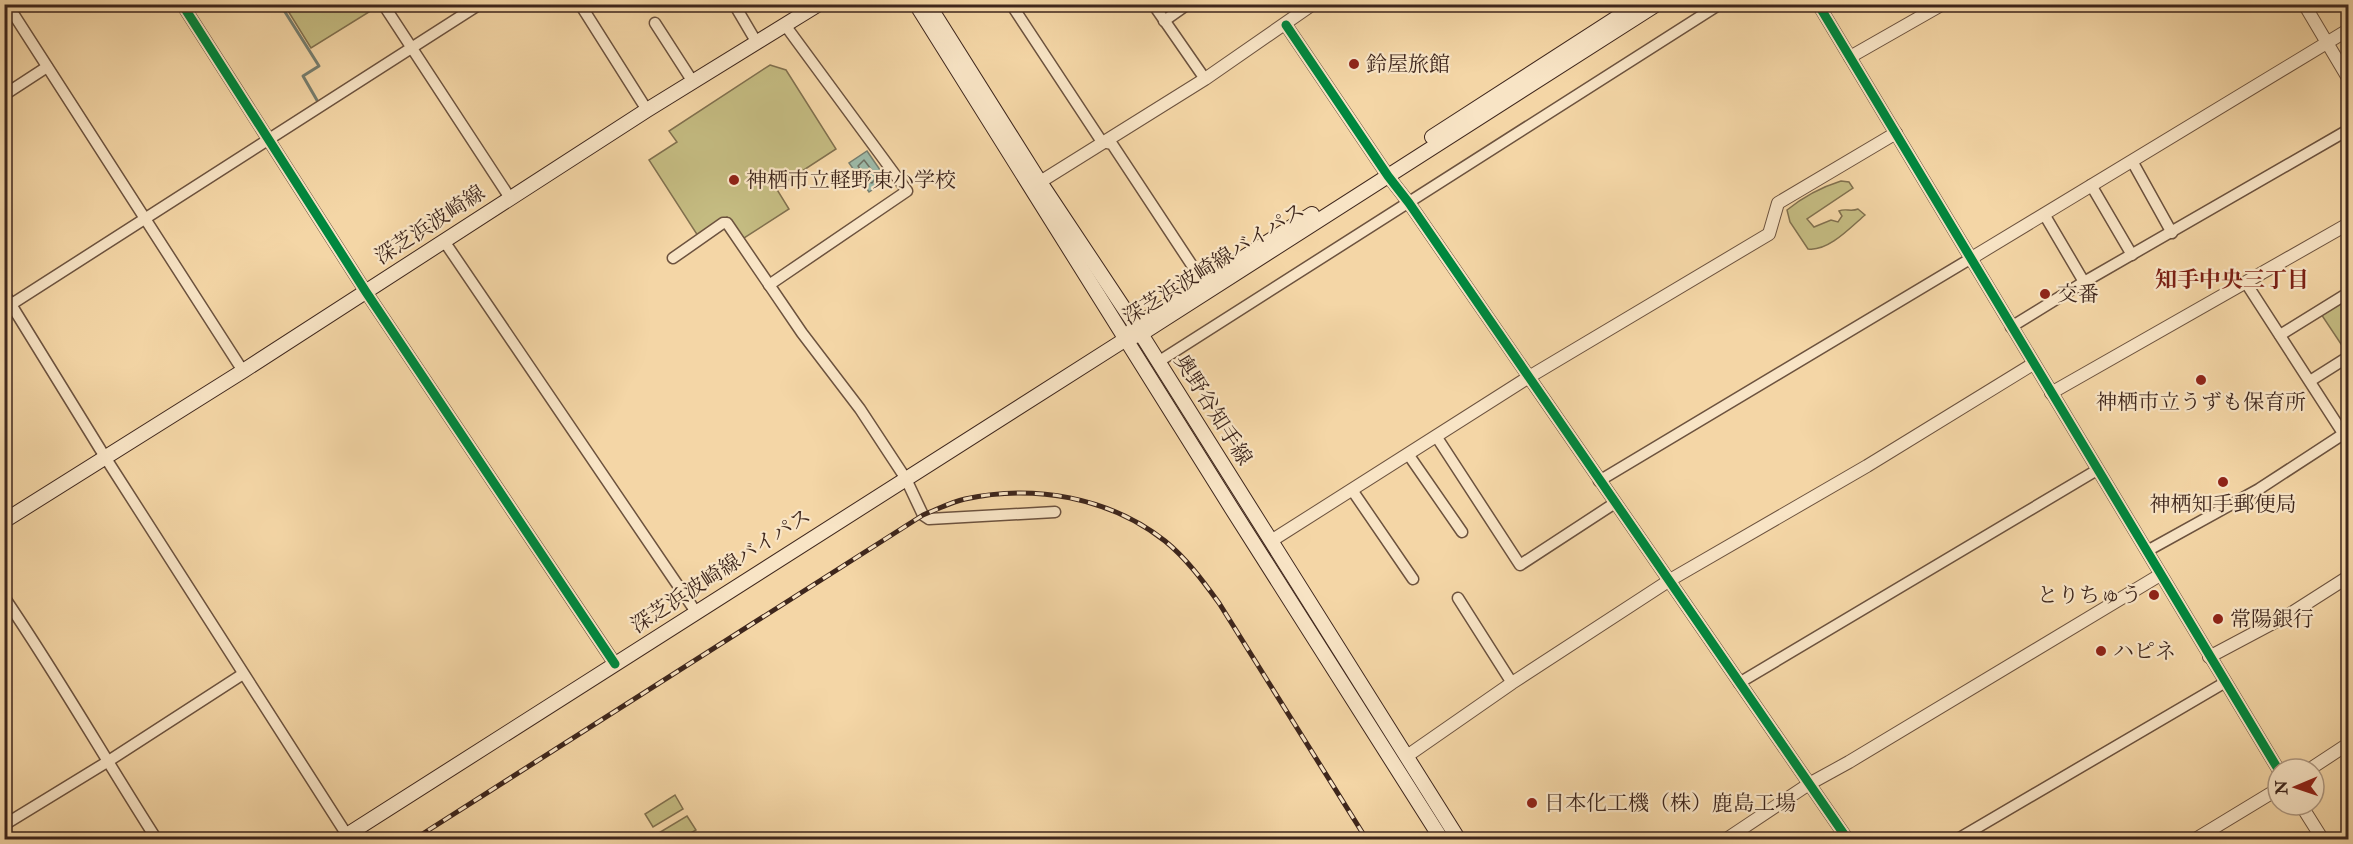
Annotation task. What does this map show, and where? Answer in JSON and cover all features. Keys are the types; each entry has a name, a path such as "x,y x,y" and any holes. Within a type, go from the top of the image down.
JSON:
{"main road":[{"name":"深芝浜波崎線","path":"4,521 243,371 647,110 819,4"},
{"name":"奥野谷知手線","path":"916,4 1442,840"},
{"name":"奥野谷知手線","path":"928,4 1040,182 1138,330 1459,840"},
{"name":"深芝浜波崎線バイパス","path":"343,837 1126,339 1203,282 1386,172 1638,4"},
{"name":"深芝浜波崎線バイパス","path":"1138,330 1386,172 1657,4"}],"street":[{"path":"7,4 243,371"},
{"path":"182,4 366,292 615,664"},
{"path":"383,4 510,198"},
{"path":"8,307 480,4"},
{"path":"580,4 647,110"},
{"path":"734,4 757,43"},
{"path":"1011,4 1102,142 1112,144 1203,282"},
{"path":"1153,4 1205,79"},
{"path":"1164,21 1188,4"},
{"path":"1040,182 1205,79 1286,25 1313,4"},
{"path":"1158,362 1720,4"},
{"path":"1818,4 2270,757"},
{"path":"1850,57 1943,4"},
{"path":"2304,4 2349,78"},
{"path":"655,23 693,82"},
{"path":"769,285 907,191 786,25"},
{"path":"1286,25 1848,840"},
{"path":"1599,481 2349,30"},
{"path":"4,94 47,68"},
{"path":"2011,327 2084,282 2349,130"},
{"path":"1271,541 1529,377 1768,234 1778,203 1896,133"},
{"path":"2132,161 2172,233"},
{"path":"2091,184 2132,255"},
{"path":"2044,214 2084,282"},
{"path":"673,258 723,223 727,223 802,333 860,410 906,479 922,515 929,519 1055,512"},
{"path":"2051,393 2349,224"},
{"path":"444,241 696,612"},
{"path":"2147,551 2259,489 2347,435 2246,283"},
{"path":"4,293 8,307 243,674 343,837"},
{"path":"2280,335 2349,293"},
{"path":"2310,381 2349,357"},
{"path":"1407,756 1512,683 1670,580 1867,466 2033,364"},
{"path":"1436,436 1520,565 1615,503"},
{"path":"1408,454 1462,532"},
{"path":"1739,683 2097,470"},
{"path":"1352,490 1413,579"},
{"path":"1725,840 1809,784 2160,574"},
{"path":"2209,657 2290,614 2349,577"},
{"path":"4,597 45,658 156,840"},
{"path":"1458,598 1512,683"},
{"path":"4,825 243,674"},
{"path":"1956,840 2224,683"},
{"path":"2326,759 2349,744"},
{"path":"2194,840 2266,796"},
{"path":"2309,817 2323,840"}],"shaded area":[{"path":"375,4 377,7 311,48 285,6"},
{"path":"770,65 786,70 836,149 776,188 789,209 741,240 727,217 698,236 649,160 677,142 669,131"},
{"path":"1841,181 1849,182 1853,188 1807,219 1814,227 1831,220 1838,222 1842,216 1839,211 1841,210 1858,209 1865,215 1831,243 1816,249 1808,249 1790,222 1787,210 1813,193"},
{"path":"2344,300 2348,308 2347,353 2321,314"},
{"path":"675,795 683,809 653,827 645,814"},
{"path":"687,816 696,830 680,839 661,839 657,834"}],"water":[{"path":"867,151 887,180 869,192 849,163"}],"waterway":[{"path":"280,4 319,66 303,76 318,102"}],"railway":[{"path":"413,840 923,515 965,499 1017,493 1044,494 1095,504 1143,526 1180,555 1219,603 1367,840"}],"cycle path":[{"path":"182,4 366,292 615,664"},
{"path":"1818,4 2271,757"},
{"path":"1286,25 1848,840"}],"place":[{"name":"鈴屋旅館","path":"1354,64"},
{"name":"神栖市立軽野東小学校","path":"734,180"},
{"name":"交番","path":"2045,294"},
{"name":"神栖市立うずも保育所","path":"2201,380"},
{"name":"神栖知手郵便局","path":"2223,482"},
{"name":"とりちゅう","path":"2154,595"},
{"name":"常陽銀行","path":"2218,619"},
{"name":"ハピネ","path":"2101,651"},
{"name":"日本化工機（株）鹿島工場","path":"1532,803"}],"district":[{"name":"知手中央三丁目","path":"2232,280"}]}
